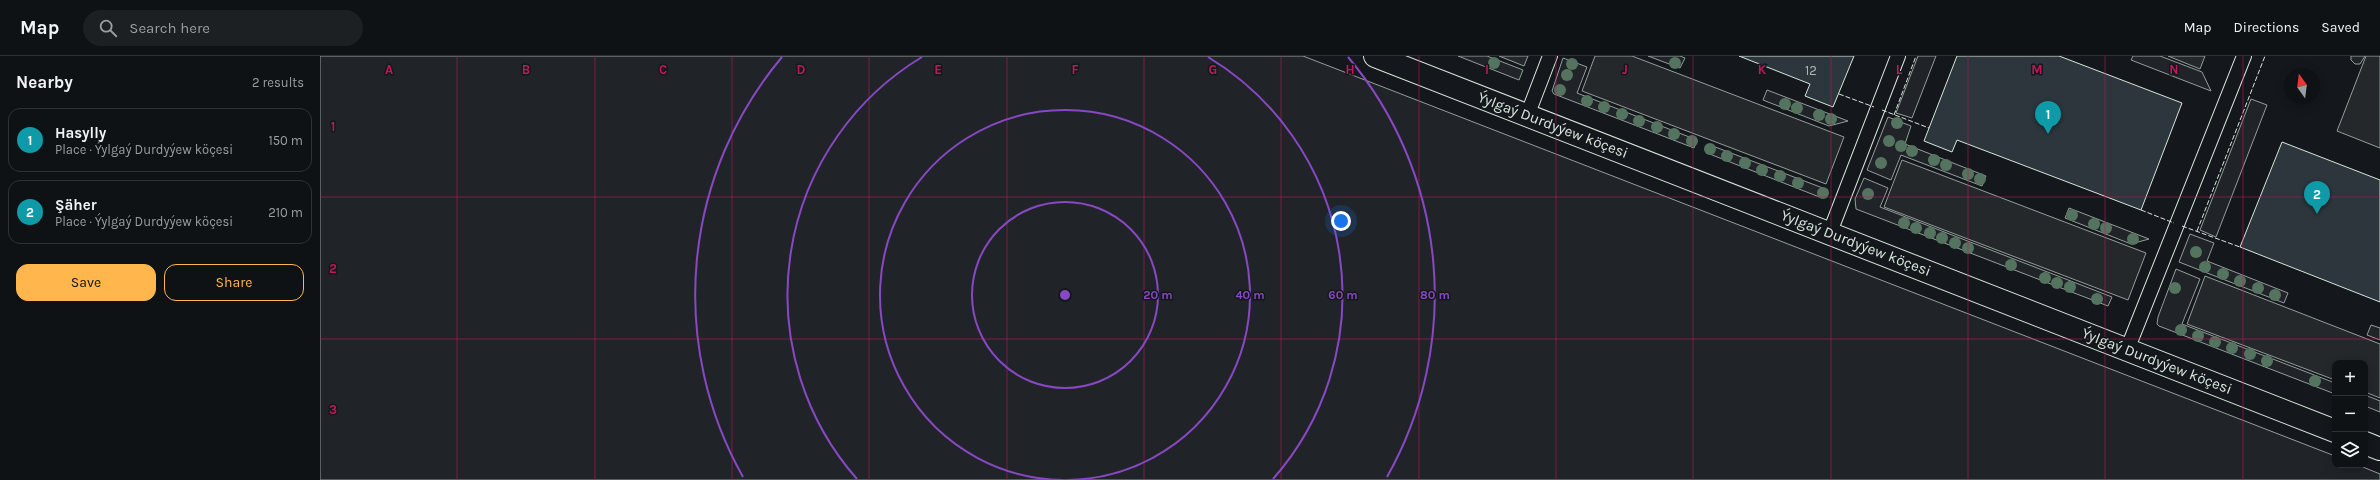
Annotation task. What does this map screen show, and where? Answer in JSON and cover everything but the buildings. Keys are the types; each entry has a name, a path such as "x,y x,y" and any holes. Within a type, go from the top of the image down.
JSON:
{"street":[{"name":"Ýylgaý Durdyýew köçesi","path":"1375,56 1830,232 2332,430"},
{"path":"2368,444 2380,449"}],"lane":[{"path":"1528,116 1550,56"},
{"path":"1830,232 1898,56"},
{"path":"2128,350 2244,56"}],"shaded area":[{"path":"320,56 1303,56 2332,455 2332,468 2365,468 2380,474 2380,480 320,480"},
{"path":"1458,56 1487,56 1523,70 1519,80"},
{"path":"1499,56 1528,56 1524,66"},
{"path":"1595,56 1632,56 1844,137 1826,184 1582,91"},
{"path":"1648,56 1680,56 1685,58 1680,68"},
{"path":"1918,56 1936,56 1912,118 1896,113"},
{"path":"2133,56 2160,56 2202,72 2211,91 2131,60"},
{"path":"2168,56 2205,56 2200,69"},
{"path":"2351,56 2365,56 2360,64 2355,64 2351,60"},
{"path":"2366,56 2380,56 2380,148 2337,131"},
{"path":"1563,58 1587,67 1577,93 1697,140 1694,148 1554,94 1552,91"},
{"path":"1767,90 1848,121 1829,126 1763,100"},
{"path":"2251,99 2267,105 2216,237 2200,230"},
{"path":"1888,117 1911,126 1905,144 1986,176 1982,186 1901,155 1891,180 1867,170"},
{"path":"1710,145 1828,190 1822,198 1707,153"},
{"path":"1902,160 2146,253 2128,300 1884,207"},
{"path":"1864,178 1888,188 1880,207 2112,297 2108,306 1856,209 1855,199"},
{"path":"2069,208 2149,239 2131,244 2065,218"},
{"path":"2190,234 2214,243 2207,261 2288,293 2284,303 2179,262"},
{"path":"2176,269 2200,279 2182,324 2332,382 2332,393 2159,326 2157,324 2158,317"},
{"path":"2205,276 2380,344 2380,398 2368,393 2368,360 2332,360 2332,379 2187,324"},
{"path":"2371,325 2380,328 2380,340 2367,335"},
{"path":"2368,396 2380,401 2380,412 2368,407"}],"fence":[{"path":"1894,115 1916,56"},
{"path":"2197,231 2265,56"},
{"path":"1839,94 1874,107"},
{"path":"1882,110 1929,128"},
{"path":"2141,210 2174,223"},
{"path":"2182,226 2240,247"}],"place":[{"name":"Hasylly","path":"2048,134"},
{"name":"Şäher","path":"2317,214"}]}
